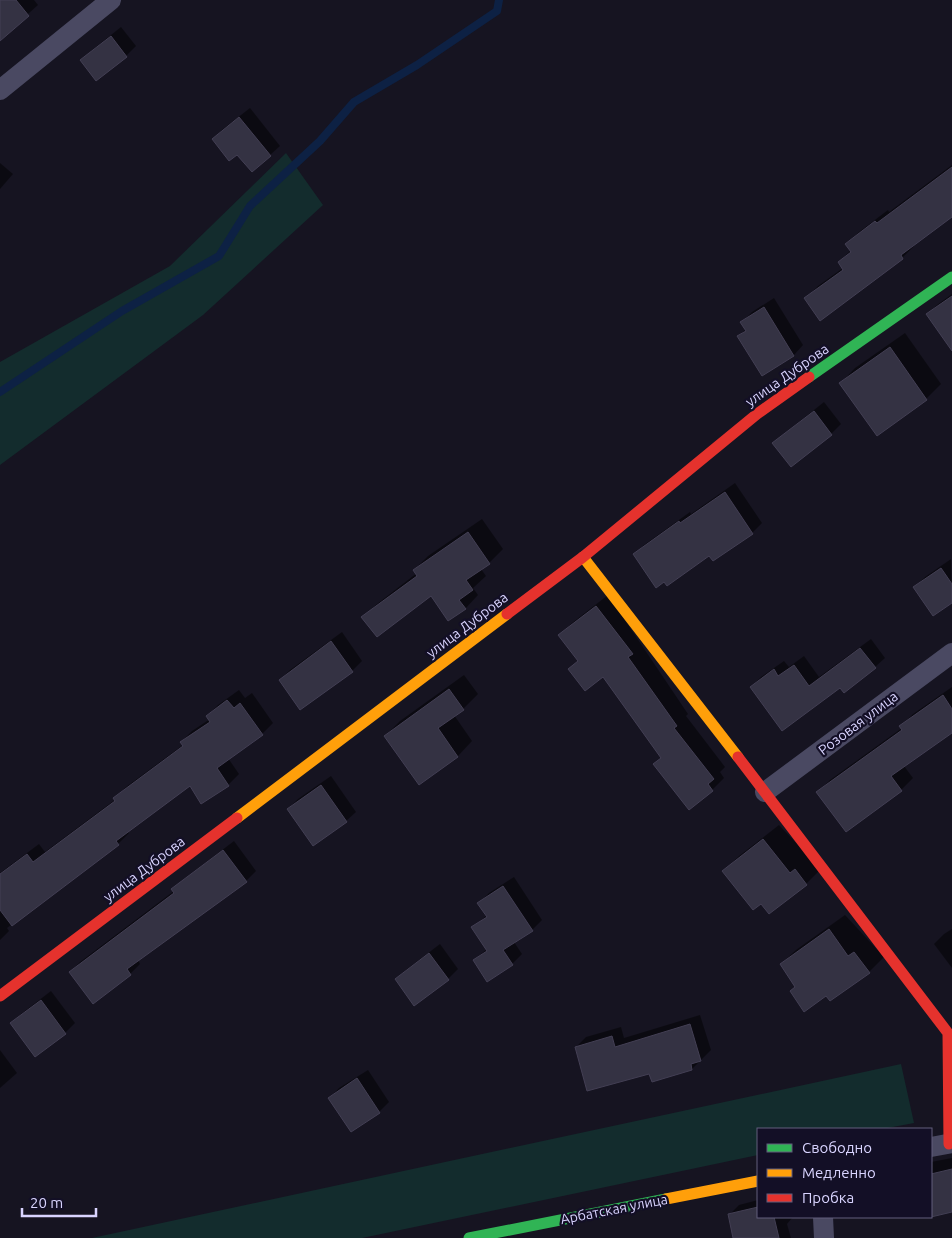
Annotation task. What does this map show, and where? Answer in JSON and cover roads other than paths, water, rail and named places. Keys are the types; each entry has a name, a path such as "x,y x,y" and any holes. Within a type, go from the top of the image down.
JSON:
{"street":[{"path":"0,90 111,0"},
{"name":"улица Дуброва","path":"0,996 583,557 757,414 952,278"},
{"path":"583,557 948,1033 944,1145"},
{"name":"Розовая улица","path":"765,792 952,653"},
{"name":"Арбатская улица","path":"469,1238 757,1180"},
{"path":"823,1218 824,1238"}],"waterway":[{"path":"0,392 122,311 219,256 250,206 320,141 354,102 417,65 497,11 499,0"}]}
